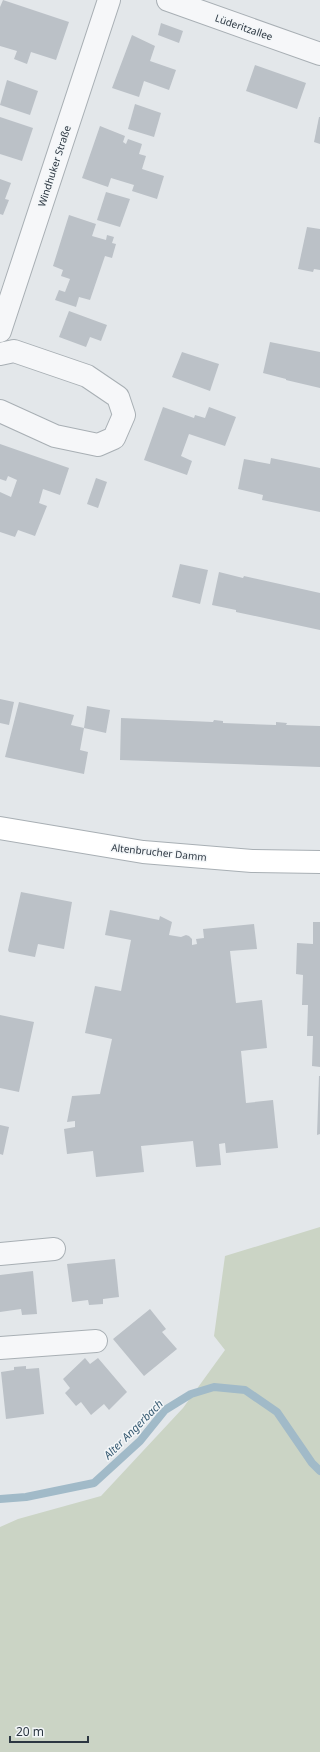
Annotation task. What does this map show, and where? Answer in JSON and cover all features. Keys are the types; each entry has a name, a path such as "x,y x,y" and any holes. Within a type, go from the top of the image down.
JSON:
{"main road":[{"name":"Altenbrucher Damm","path":"0,828 143,852 252,861 320,862"}],"street":[{"name":"Windhuker Straße","path":"0,331 109,0"},
{"name":"Lüderitzallee","path":"168,0 320,54"},
{"path":"0,354 14,351 87,376 118,396 124,415 114,438 98,445 55,436 0,411"},
{"path":"0,1254 54,1250"},
{"path":"0,1348 96,1341"}],"green space":[{"path":"320,1227 320,1752 0,1752 0,1527 18,1519 101,1496 183,1408 225,1350 214,1336 225,1256"}],"building":[{"path":"3,0 69,22 56,60 31,52 27,64 14,59 17,51 0,46 0,7"},
{"path":"161,23 183,31 179,43 158,35"},
{"path":"132,35 155,46 150,61 176,70 169,90 144,81 139,97 112,88"},
{"path":"255,65 306,83 297,109 246,91"},
{"path":"7,80 38,91 30,115 0,105"},
{"path":"135,104 161,113 154,137 128,129"},
{"path":"0,117 33,128 22,161 0,154"},
{"path":"320,117 320,144 314,142"},
{"path":"100,126 125,136 123,142 126,144 128,139 142,144 139,154 146,156 142,169 164,176 157,199 132,191 134,185 111,178 108,187 82,178"},
{"path":"0,179 11,183 5,199 9,200 3,215 0,214"},
{"path":"106,192 130,199 120,227 97,220"},
{"path":"69,215 96,224 92,236 106,240 107,235 114,237 112,243 116,244 112,258 105,256 90,300 79,297 76,307 55,300 59,290 65,292 70,279 61,276 63,270 53,266"},
{"path":"307,227 320,229 320,270 314,269 313,272 298,269"},
{"path":"69,311 107,325 101,341 90,337 86,347 59,337"},
{"path":"270,342 320,352 320,388 263,373"},
{"path":"182,352 219,364 210,391 172,377"},
{"path":"163,407 194,418 195,415 205,418 209,407 236,417 225,446 189,434 181,456 192,461 187,475 144,460"},
{"path":"0,444 69,468 60,495 43,489 39,503 47,506 35,536 18,530 15,537 0,532 0,492 11,497 17,480 8,476 6,481 0,479"},
{"path":"271,458 320,468 320,512 262,500 263,495 238,489 244,459 270,464"},
{"path":"96,478 107,482 98,508 87,504"},
{"path":"180,564 208,570 200,604 172,597"},
{"path":"219,572 320,593 320,630 236,612 236,610 212,605"},
{"path":"0,699 14,702 9,725 0,723"},
{"path":"19,702 74,715 71,725 84,728 80,750 88,752 84,774 5,757"},
{"path":"87,706 110,710 106,733 84,728"},
{"path":"121,718 213,722 214,720 223,721 223,723 276,725 276,722 287,723 286,725 320,726 320,767 120,760"},
{"path":"21,892 72,902 64,949 38,944 35,957 9,952 8,950"},
{"path":"110,910 159,920 160,916 172,922 169,935 181,937 186,935 189,936 192,939 192,945 197,944 196,939 204,938 203,929 254,924 257,949 230,951 236,1003 262,1000 267,1048 241,1051 246,1103 273,1100 278,1148 226,1153 225,1143 219,1144 221,1165 196,1167 193,1141 141,1146 144,1172 96,1177 93,1151 67,1154 64,1129 75,1127 75,1121 67,1122 72,1096 100,1094 112,1039 85,1033 95,986 121,991 131,940 105,935"},
{"path":"313,922 320,922 320,1067 312,1066 313,1036 307,1036 308,1005 302,1005 303,975 296,974 297,943 313,944"},
{"path":"0,1015 34,1022 19,1092 0,1088"},
{"path":"319,1076 320,1134 317,1135"},
{"path":"0,1125 9,1127 3,1155 0,1154"},
{"path":"115,1259 119,1297 103,1299 103,1304 89,1305 88,1300 72,1302 67,1264"},
{"path":"33,1271 37,1314 22,1315 21,1309 0,1312 0,1275"},
{"path":"150,1309 166,1329 162,1332 177,1349 144,1376 113,1339"},
{"path":"85,1358 90,1364 98,1358 127,1392 109,1410 104,1404 91,1415 81,1402 76,1406 65,1393 70,1388 63,1379"},
{"path":"26,1366 26,1369 39,1368 44,1414 6,1419 1,1372 14,1370 14,1367"}],"waterway":[{"name":"Alter Angerbach","path":"0,1499 26,1497 94,1483 140,1441 165,1410 191,1394 214,1387 245,1390 277,1412 312,1463 320,1471"}]}
